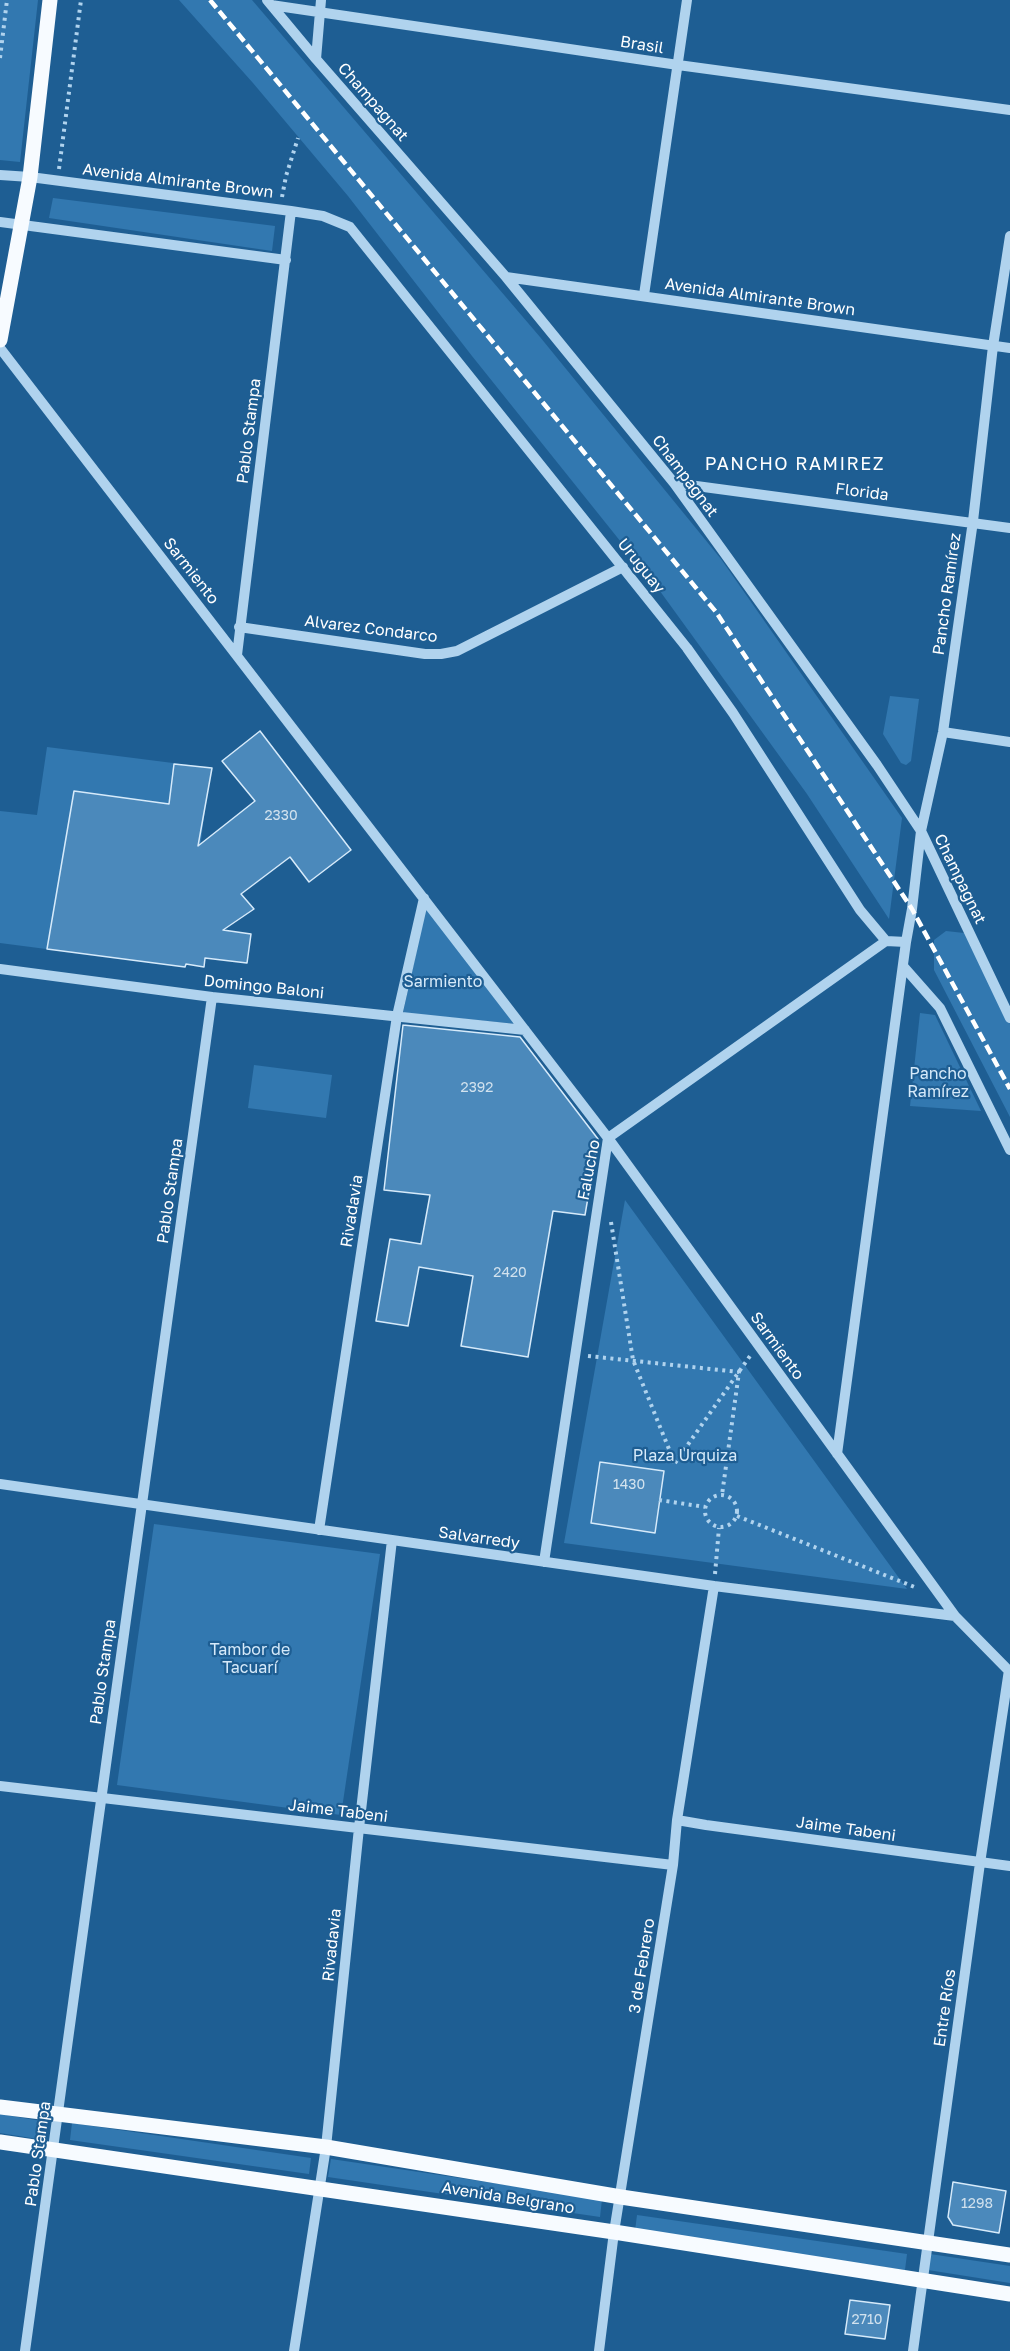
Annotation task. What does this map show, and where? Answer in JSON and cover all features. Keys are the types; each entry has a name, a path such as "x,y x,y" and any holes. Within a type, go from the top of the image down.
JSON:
{"main road":[{"path":"0,340 23,225 50,0"},
{"name":"Avenida Belgrano","path":"0,2107 326,2148 621,2197 1010,2254"},
{"name":"Avenida Belgrano","path":"0,2142 614,2232 1010,2294"}],"street":[{"path":"644,295 687,0"},
{"name":"Brasil","path":"269,2 320,5 678,65 1010,110"},
{"name":"Champagnat","path":"269,2 506,277 674,483 878,765 921,831 1010,1018"},
{"path":"316,59 320,5"},
{"name":"Avenida Almirante Brown","path":"0,175 285,210 323,216 350,227"},
{"name":"Pablo Stampa","path":"237,656 286,260 285,210"},
{"path":"0,222 286,260"},
{"name":"Uruguay","path":"350,227 694,657 733,713 860,910 886,941"},
{"name":"Pancho Ramírez","path":"837,1454 921,831 943,732 973,521 993,346 1010,236"},
{"name":"Avenida Almirante Brown","path":"506,277 1010,348"},
{"name":"Sarmiento","path":"0,348 608,1138 955,1616 1009,1671"},
{"name":"Florida","path":"674,483 973,521 1010,528"},
{"name":"Alvarez Condarco","path":"240,627 425,654 441,654 456,651 623,567"},
{"path":"943,732 1010,742"},
{"name":"Rivadavia","path":"320,1530 397,1016 424,898"},
{"path":"886,941 906,942"},
{"name":"Falucho","path":"544,1562 608,1138 886,941"},
{"path":"903,966 940,1008 1010,1150"},
{"name":"Domingo Baloni","path":"0,969 212,997 525,1030"},
{"name":"Pablo Stampa","path":"25,2351 212,997"},
{"name":"Salvarredy","path":"0,1484 714,1586 955,1616"},
{"name":"Rivadavia","path":"294,2351 326,2148 392,1540"},
{"name":"3 de Febrero","path":"599,2351 614,2232 673,1865 714,1586"},
{"name":"Entre Ríos","path":"913,2351 980,1863 1009,1671"},
{"name":"Jaime Tabeni","path":"0,1786 673,1865"},
{"name":"Jaime Tabeni","path":"678,1820 706,1826 1010,1866"}],"path":[{"path":"0,58 7,0"},
{"path":"57,181 81,0"},
{"path":"285,210 286,176 298,138"},
{"path":"610,1218 633,1360 675,1464 758,1345"},
{"path":"575,1355 739,1372"},
{"path":"722,1495 739,1372"},
{"path":"722,1495 732,1498 737,1506 737,1516 730,1526 720,1528 711,1525 705,1517 705,1507 715,1496 722,1495"},
{"path":"659,1500 705,1507"},
{"path":"737,1516 942,1598"},
{"path":"714,1586 720,1528"}],"green space":[{"path":"0,0 38,0 20,162 0,160"},
{"path":"179,0 252,0 540,337 721,559 902,818 889,919 807,794 657,587 472,356 348,196 253,83"},
{"path":"53,198 275,226 272,251 49,218"},
{"path":"890,696 919,699 911,761 906,765 901,763 883,734"},
{"path":"47,747 212,768 185,967 0,943 0,811 37,815"},
{"name":"Sarmiento","path":"426,907 517,1024 403,1013"},
{"path":"946,931 964,933 1010,1023 1010,1117 934,970 934,940"},
{"name":"Pancho Ramírez","path":"920,1013 935,1015 981,1111 910,1106"},
{"path":"254,1065 332,1075 326,1118 248,1108"},
{"name":"Plaza Urquiza","path":"625,1200 907,1589 564,1543"},
{"name":"Tambor de Tacuarí","path":"154,1524 380,1554 341,1815 117,1785"},
{"path":"0,2114 41,2121 38,2139 0,2133"},
{"path":"72,2123 311,2158 309,2174 70,2140"},
{"path":"331,2159 602,2199 600,2217 328,2177"},
{"path":"637,2215 907,2254 905,2270 635,2231"},
{"path":"930,2254 1010,2266 1010,2283 928,2270"}],"building":[{"path":"260,731 351,850 309,882 290,857 241,894 254,909 223,930 251,934 247,963 205,958 204,967 186,964 185,967 47,949 74,791 169,804 174,764 212,768 198,846 255,801 222,761"},
{"path":"403,1025 520,1037 598,1139 585,1215 553,1211 528,1357 461,1346 473,1276 419,1267 408,1326 376,1321 390,1239 421,1244 430,1195 384,1190"},
{"path":"600,1462 664,1471 655,1533 591,1523"},
{"path":"953,2182 1006,2191 999,2233 953,2225 948,2217"},
{"path":"850,2300 890,2305 885,2339 845,2334"}],"railway":[{"path":"210,0 716,612 912,909 1010,1089"}],"district":[{"name":"PANCHO RAMIREZ","path":"795,464"}]}
